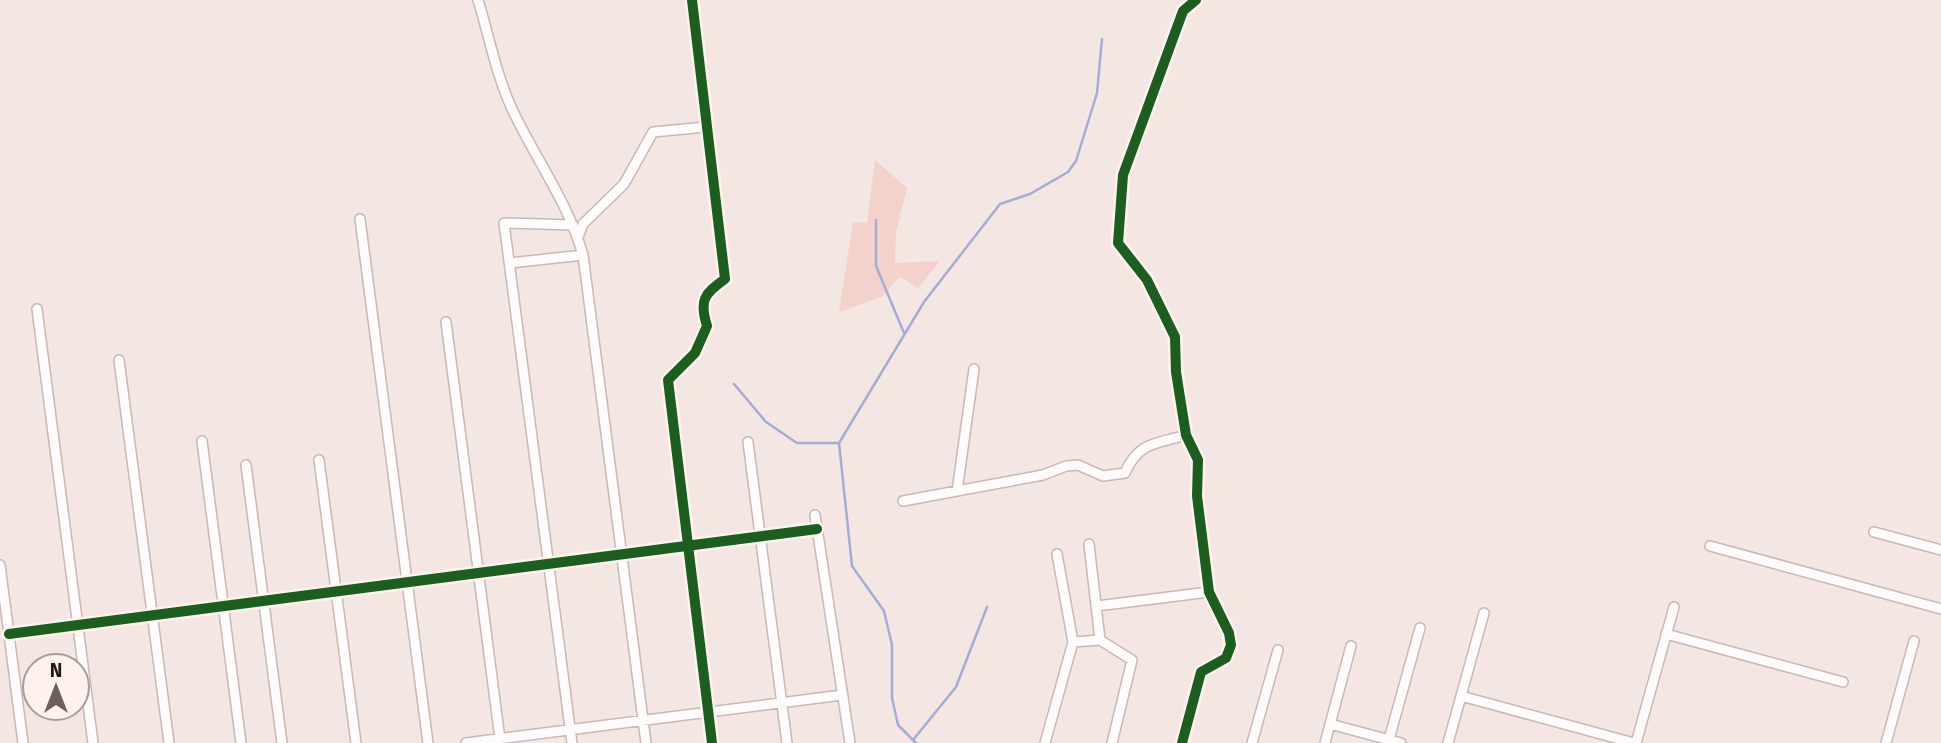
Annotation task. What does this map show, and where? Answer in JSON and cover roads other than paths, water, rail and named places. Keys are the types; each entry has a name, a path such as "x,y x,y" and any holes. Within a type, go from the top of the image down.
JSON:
{"street":[{"path":"478,0 498,75 513,110 573,225 583,255 646,743"},
{"path":"692,0 725,279 708,292 702,310 707,326 695,353 668,380 712,743"},
{"path":"1182,743 1200,672 1230,652 1229,633 1209,592 1197,496 1198,460 1186,435 1176,372 1175,337 1147,279 1118,243 1120,189 1134,140 1183,11 1196,0"},
{"path":"578,237 583,224 624,184 653,132 706,127"},
{"path":"360,219 428,743"},
{"path":"572,743 503,223 573,225"},
{"path":"510,263 583,255"},
{"path":"37,309 93,743"},
{"path":"446,322 500,739"},
{"path":"119,360 169,743"},
{"path":"957,491 974,369"},
{"path":"903,501 1043,475 1066,466 1078,465 1103,476 1125,473 1132,455 1140,448 1186,435"},
{"path":"202,440 242,743"},
{"path":"748,443 787,743"},
{"path":"319,460 356,743"},
{"path":"246,465 282,743"},
{"path":"815,515 850,743"},
{"path":"9,634 817,529"},
{"path":"1874,532 1941,551"},
{"path":"1089,544 1100,640"},
{"path":"1710,546 1941,609"},
{"path":"1045,743 1073,642 1057,554"},
{"path":"0,565 23,743"},
{"path":"1097,606 1209,592"},
{"path":"1461,696 1635,743 1674,607"},
{"path":"1448,743 1484,613"},
{"path":"1388,741 1420,628"},
{"path":"1666,634 1843,682"},
{"path":"1073,642 1100,640 1132,660 1112,743"},
{"path":"1886,743 1914,641"},
{"path":"1325,743 1351,646"},
{"path":"1252,743 1278,650"},
{"path":"466,743 707,710 842,695"},
{"path":"1330,724 1401,743"}],"waterway":[{"path":"916,743 898,725 892,698 892,645 884,611 852,566 839,443 924,302 1000,204 1030,194 1068,172 1076,161 1097,93 1102,39"},
{"path":"876,220 876,266 904,333"},
{"path":"734,384 766,422 797,443 839,443"},
{"path":"913,740 956,687 987,607"}]}
